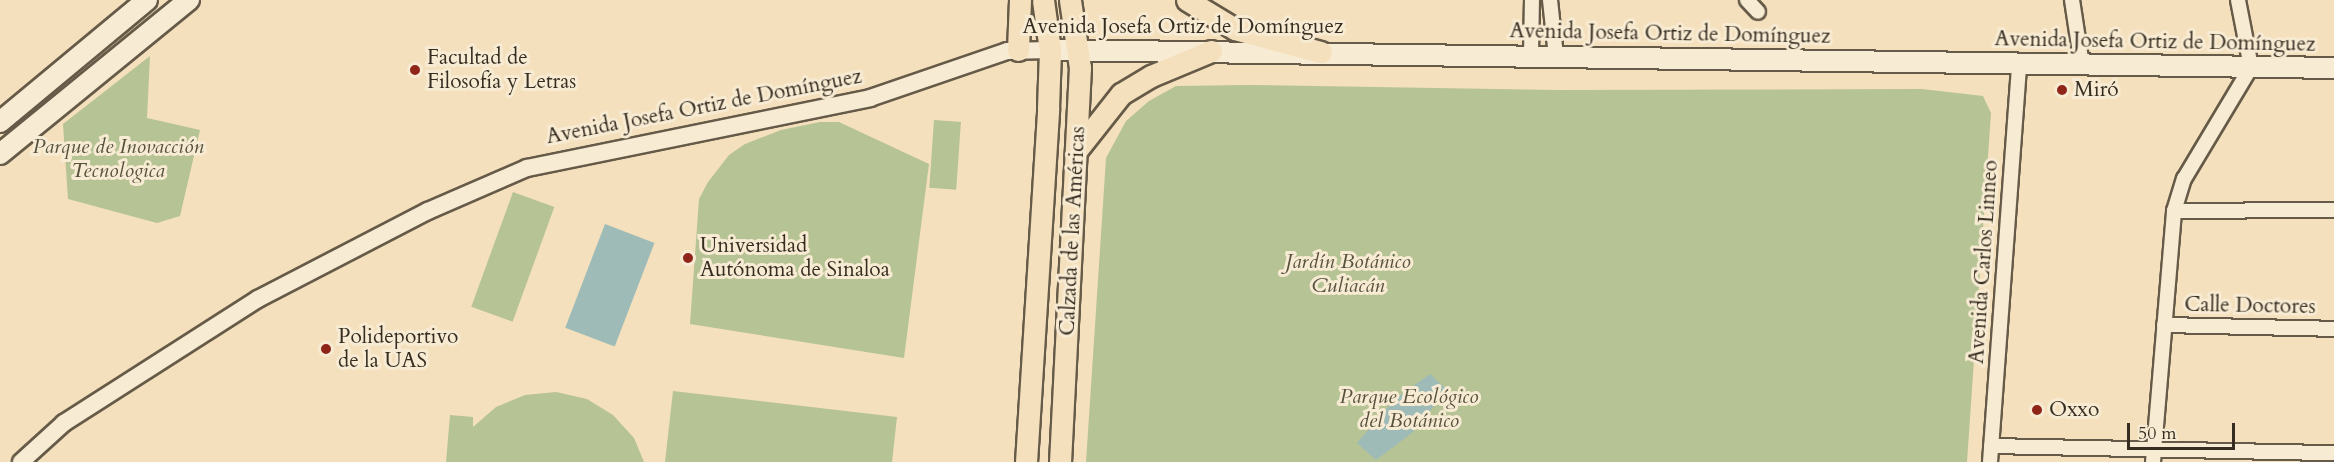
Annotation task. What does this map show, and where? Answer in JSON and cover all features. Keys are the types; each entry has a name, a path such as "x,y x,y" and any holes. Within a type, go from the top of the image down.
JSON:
{"main road":[{"path":"0,122 147,0"},
{"path":"0,154 189,0"},
{"path":"1018,50 1020,0"},
{"name":"Calzada de las Américas","path":"1026,462 1041,264 1050,50 1043,0"},
{"name":"Calzada de las Américas","path":"1060,462 1076,151 1078,49 1070,0"},
{"path":"1187,0 1235,28 1321,52"},
{"name":"Avenida Josefa Ortiz de Domínguez","path":"1050,50 2334,68"},
{"path":"1076,151 1121,94 1151,76 1211,51"}],"street":[{"path":"1532,0 1532,55"},
{"path":"1550,0 1556,56"},
{"path":"1747,0 1758,12"},
{"path":"2072,0 2082,65"},
{"path":"2154,456 2174,210 2184,179 2251,67 2238,0"},
{"name":"Avenida Josefa Ortiz de Domínguez","path":"21,462 64,423 258,299 428,211 527,168 870,98 1018,50 1050,50"},
{"name":"Avenida Carlos Linneo","path":"1990,462 2019,64"},
{"path":"2174,210 2334,210"},
{"name":"Calle Doctores","path":"2164,325 2334,329"},
{"path":"1991,446 2049,447 2154,456 2334,453"},
{"path":"2048,462 2049,447"}],"green space":[{"name":"Parque de Inovacción Tecnologica","path":"150,56 147,118 200,130 180,216 157,223 68,199 63,124"},
{"name":"Jardín Botánico Culiacán","path":"1176,86 1560,90 1922,89 1983,96 1991,113 1967,462 1086,462 1106,158 1126,121 1149,101"},
{"path":"934,120 961,122 956,190 929,188"},
{"path":"820,122 839,122 929,164 904,358 690,324 699,199 708,182 729,155 745,144 781,130"},
{"path":"513,192 554,207 513,322 471,307"},
{"path":"673,391 897,417 892,462 665,462"},
{"path":"556,392 587,399 613,415 634,438 644,462 446,462 450,415 473,417 473,427 496,407 525,395"}],"water":[{"path":"605,224 654,243 615,347 565,328"},
{"path":"1430,374 1447,390 1413,432 1376,460 1357,443 1395,399"}],"place":[{"name":"Facultad de Filosofía y Letras","path":"415,70"},
{"name":"Miró","path":"2062,90"},
{"name":"Universidad Autónoma de Sinaloa","path":"688,258"},
{"name":"Polideportivo de la UAS","path":"326,349"},
{"name":"Oxxo","path":"2037,410"}],"park label":[{"name":"Parque Ecológico del Botánico","path":"1409,409"}]}
